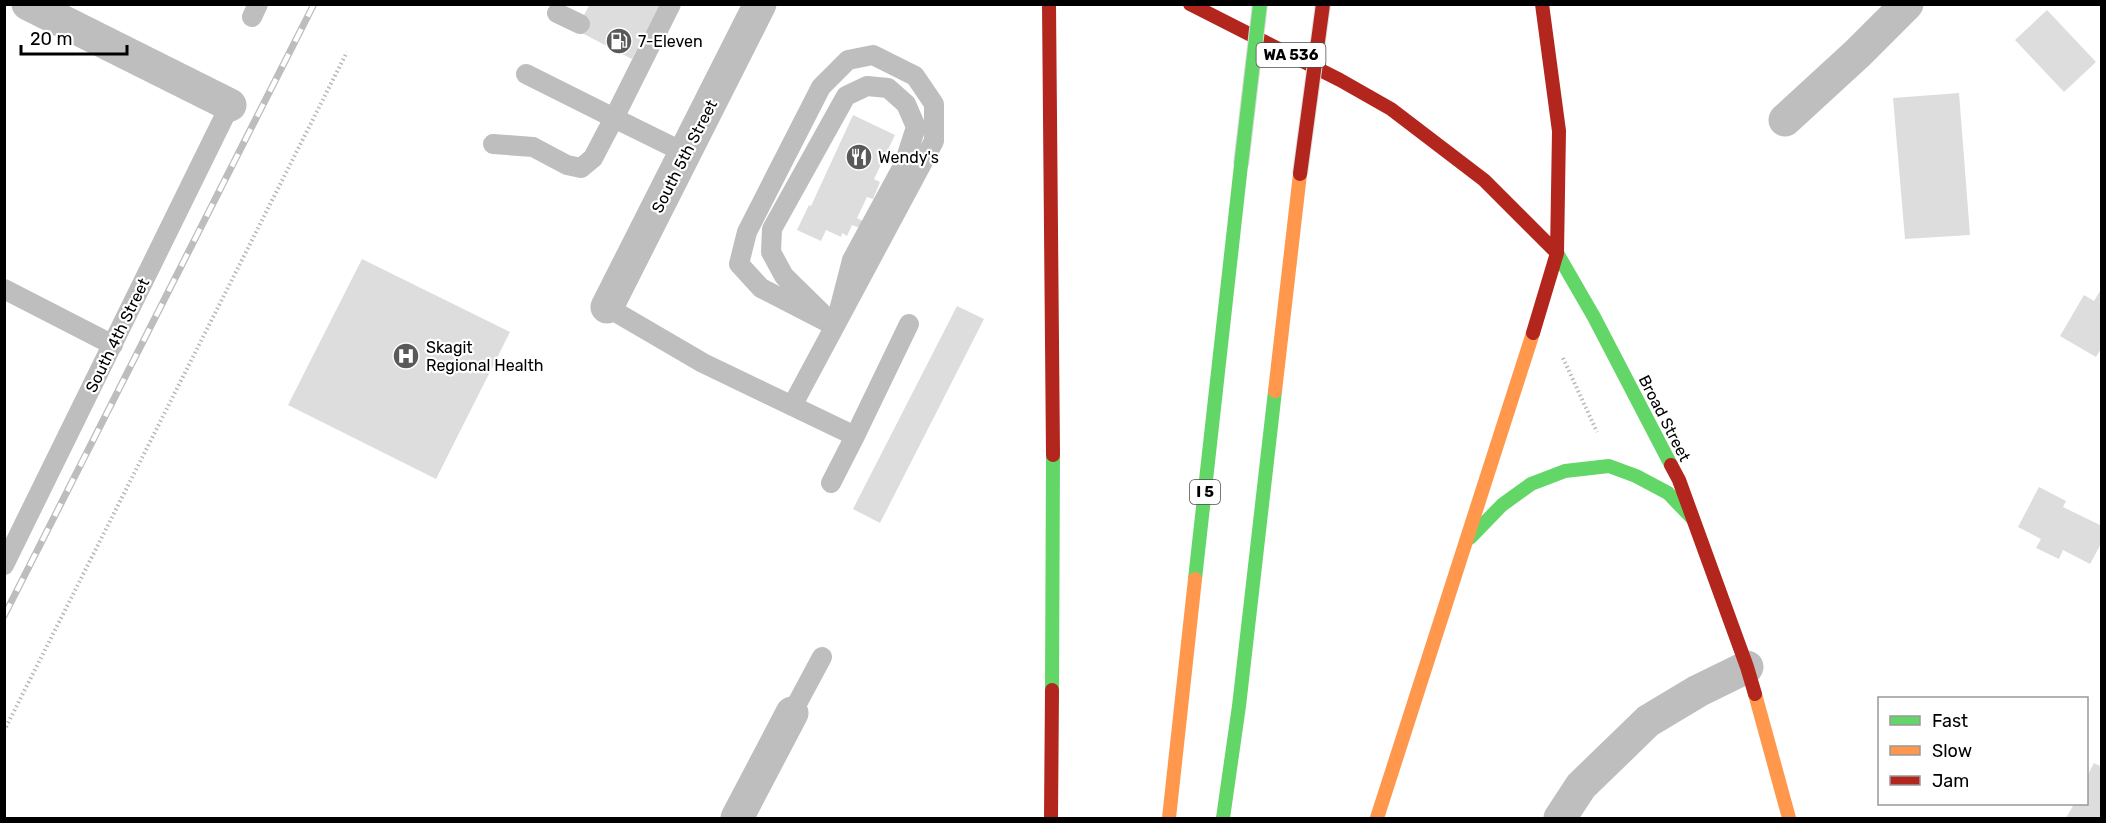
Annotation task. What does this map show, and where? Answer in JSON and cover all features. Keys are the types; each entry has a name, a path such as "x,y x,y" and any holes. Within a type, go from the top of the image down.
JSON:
{"main road":[{"path":"1049,4 1053,340 1051,819"},
{"name":"Broad Street","path":"1190,4 1340,80 1391,109 1484,180 1557,253 1594,316 1679,480 1747,667 1789,819"},
{"name":"I 5","path":"1169,819 1260,4"},
{"path":"1223,819 1239,706 1300,174 1323,4"},
{"path":"1377,819 1537,322 1557,253 1559,131 1542,4"},
{"path":"1466,541 1502,505 1531,484 1565,471 1609,466 1636,476 1668,493 1693,519"}],"street":[{"path":"28,4 230,105"},
{"name":"South 5th Street","path":"607,307 760,4"},
{"path":"1785,120 1858,53 1906,4"},
{"path":"1560,819 1581,786 1648,721 1698,691 1747,667"},
{"path":"736,819 792,713"}],"lane":[{"path":"493,144 533,147 567,165 581,168 593,158 615,118 641,53 655,26 671,4"},
{"path":"557,13 579,24"},
{"path":"792,406 835,326 934,141 934,104 915,76 873,55 848,60 821,87 747,232 739,264 761,288 835,326"},
{"path":"526,74 685,153"},
{"path":"867,86 888,88 906,104 916,127 904,164 852,260 835,326 784,276 771,252 772,228 846,96 867,86"},
{"name":"South 4th Street","path":"4,565 230,105"},
{"path":"4,289 113,345"},
{"path":"607,307 703,363 855,436"},
{"path":"831,483 909,324"},
{"path":"792,713 822,657"}],"path":[{"path":"4,730 347,52"},
{"path":"1560,352 1600,439"}],"building":[{"name":"7-Eleven","path":"590,4 660,4 632,59 576,30"},
{"path":"2047,10 2096,62 2064,92 2015,40"},
{"path":"1959,93 1970,235 1905,239 1893,98"},
{"name":"Wendy's","path":"853,115 895,135 874,179 880,182 873,199 867,197 857,218 863,221 860,228 852,225 847,236 842,233 841,237 826,230 821,241 797,230 809,205 811,206"},
{"name":"Skagit Regional Health","path":"362,259 510,332 436,479 288,405"},
{"path":"2102,288 2102,347 2096,357 2060,336 2084,295 2094,301"},
{"path":"957,306 984,319 880,523 853,509"},
{"path":"2039,487 2066,501 2063,507 2102,526 2102,542 2090,564 2063,550 2059,559 2036,548 2041,539 2018,527"},
{"path":"2094,763 2102,767 2102,818 2066,818 2073,805 2088,805 2088,774"}],"railway":[{"path":"4,616 314,4"}],"traffic: fast":[{"path":"1241,165 1260,4"},
{"path":"1195,579 1241,165"},
{"path":"1557,253 1594,317 1671,465"},
{"path":"1223,818 1239,706 1275,391"},
{"path":"1052,690 1053,455"},
{"path":"1470,538 1502,505 1531,484 1565,471 1609,466 1636,476 1668,493 1693,519"}],"traffic: slow":[{"path":"1275,391 1300,174"},
{"path":"1377,818 1533,333"},
{"path":"1169,818 1195,579"},
{"path":"1755,694 1789,818"}],"traffic: jam":[{"path":"1049,4 1053,455"},
{"path":"1190,4 1340,80 1391,109 1484,180 1557,253"},
{"path":"1300,174 1323,4"},
{"path":"1533,333 1557,253 1559,131 1542,4"},
{"path":"1671,465 1679,480 1755,694"},
{"path":"1051,818 1052,690"}],"place":[{"name":"7-Eleven","path":"619,41"},
{"name":"Wendy's","path":"859,157"},
{"name":"Skagit Regional Health","path":"406,356"}]}
